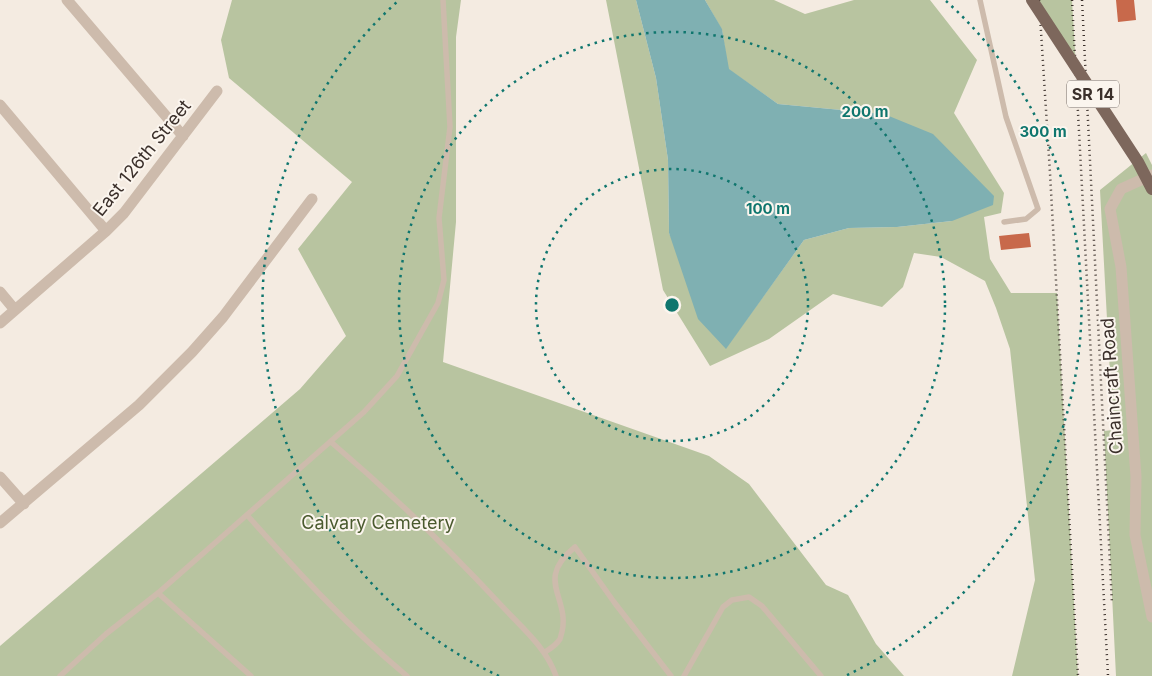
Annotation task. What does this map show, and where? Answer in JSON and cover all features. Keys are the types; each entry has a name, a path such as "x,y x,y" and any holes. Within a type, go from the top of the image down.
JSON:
{"main road":[{"name":"SR 14","path":"1032,0 1138,162 1152,189"}],"street":[{"path":"67,0 184,136"},
{"name":"East 126th Street","path":"0,323 106,231 124,213 217,92"},
{"path":"0,106 106,231"},
{"name":"Chaincraft Road","path":"1152,175 1121,189 1110,209 1121,266 1136,477 1134,535 1152,617"},
{"path":"0,523 139,405 192,352 223,317 312,199"},
{"path":"0,292 15,310"},
{"path":"0,477 24,504"}],"lane":[{"path":"60,676 106,634 158,593 331,442 364,412 398,376 438,303 444,280 439,218 450,127 443,0"},
{"path":"980,0 1006,117 1038,209 1026,219 1004,222"},
{"path":"331,442 378,483 452,553 545,652 556,676"},
{"path":"247,515 303,578 407,676"},
{"path":"545,652 560,639 564,621 554,584 564,556 575,547 614,602 671,676"},
{"path":"158,593 251,676"},
{"path":"684,676 723,607 732,600 749,597 762,606 821,676"}],"green space":[{"name":"Calvary Cemetery","path":"232,0 461,0 456,37 456,222 443,362 709,456 749,484 826,585 848,595 876,644 904,676 0,676 0,646 300,389 346,336 298,249 352,182 229,78 221,40"},
{"path":"606,0 636,0 656,78 668,160 669,233 726,348 804,240 849,228 897,227 952,221 884,114 778,104 728,69 722,30 705,0 774,0 805,14 854,0 930,0 977,60 954,113 1004,193 1001,213 984,217 990,259 1011,293 1057,293 1078,676 1012,676 1035,580 1010,349 985,281 941,257 914,253 903,287 882,307 833,294 769,339 710,366 663,290"},
{"path":"1039,0 1072,0 1076,68"},
{"path":"1146,153 1152,165 1152,676 1116,676 1104,431 1113,430 1100,190"}],"water":[{"path":"636,0 705,0 722,29 729,69 778,104 884,114 933,134 994,196 993,205 952,221 897,227 849,228 804,240 726,349 698,319 669,233 668,160 656,78"}],"building":[{"path":"1116,0 1134,0 1136,20 1118,22"},
{"path":"1029,233 1031,247 1001,250 999,236"}],"railway":[{"path":"1039,0 1078,676"},
{"path":"1072,0 1108,676"},
{"path":"1082,0 1112,604"}]}
